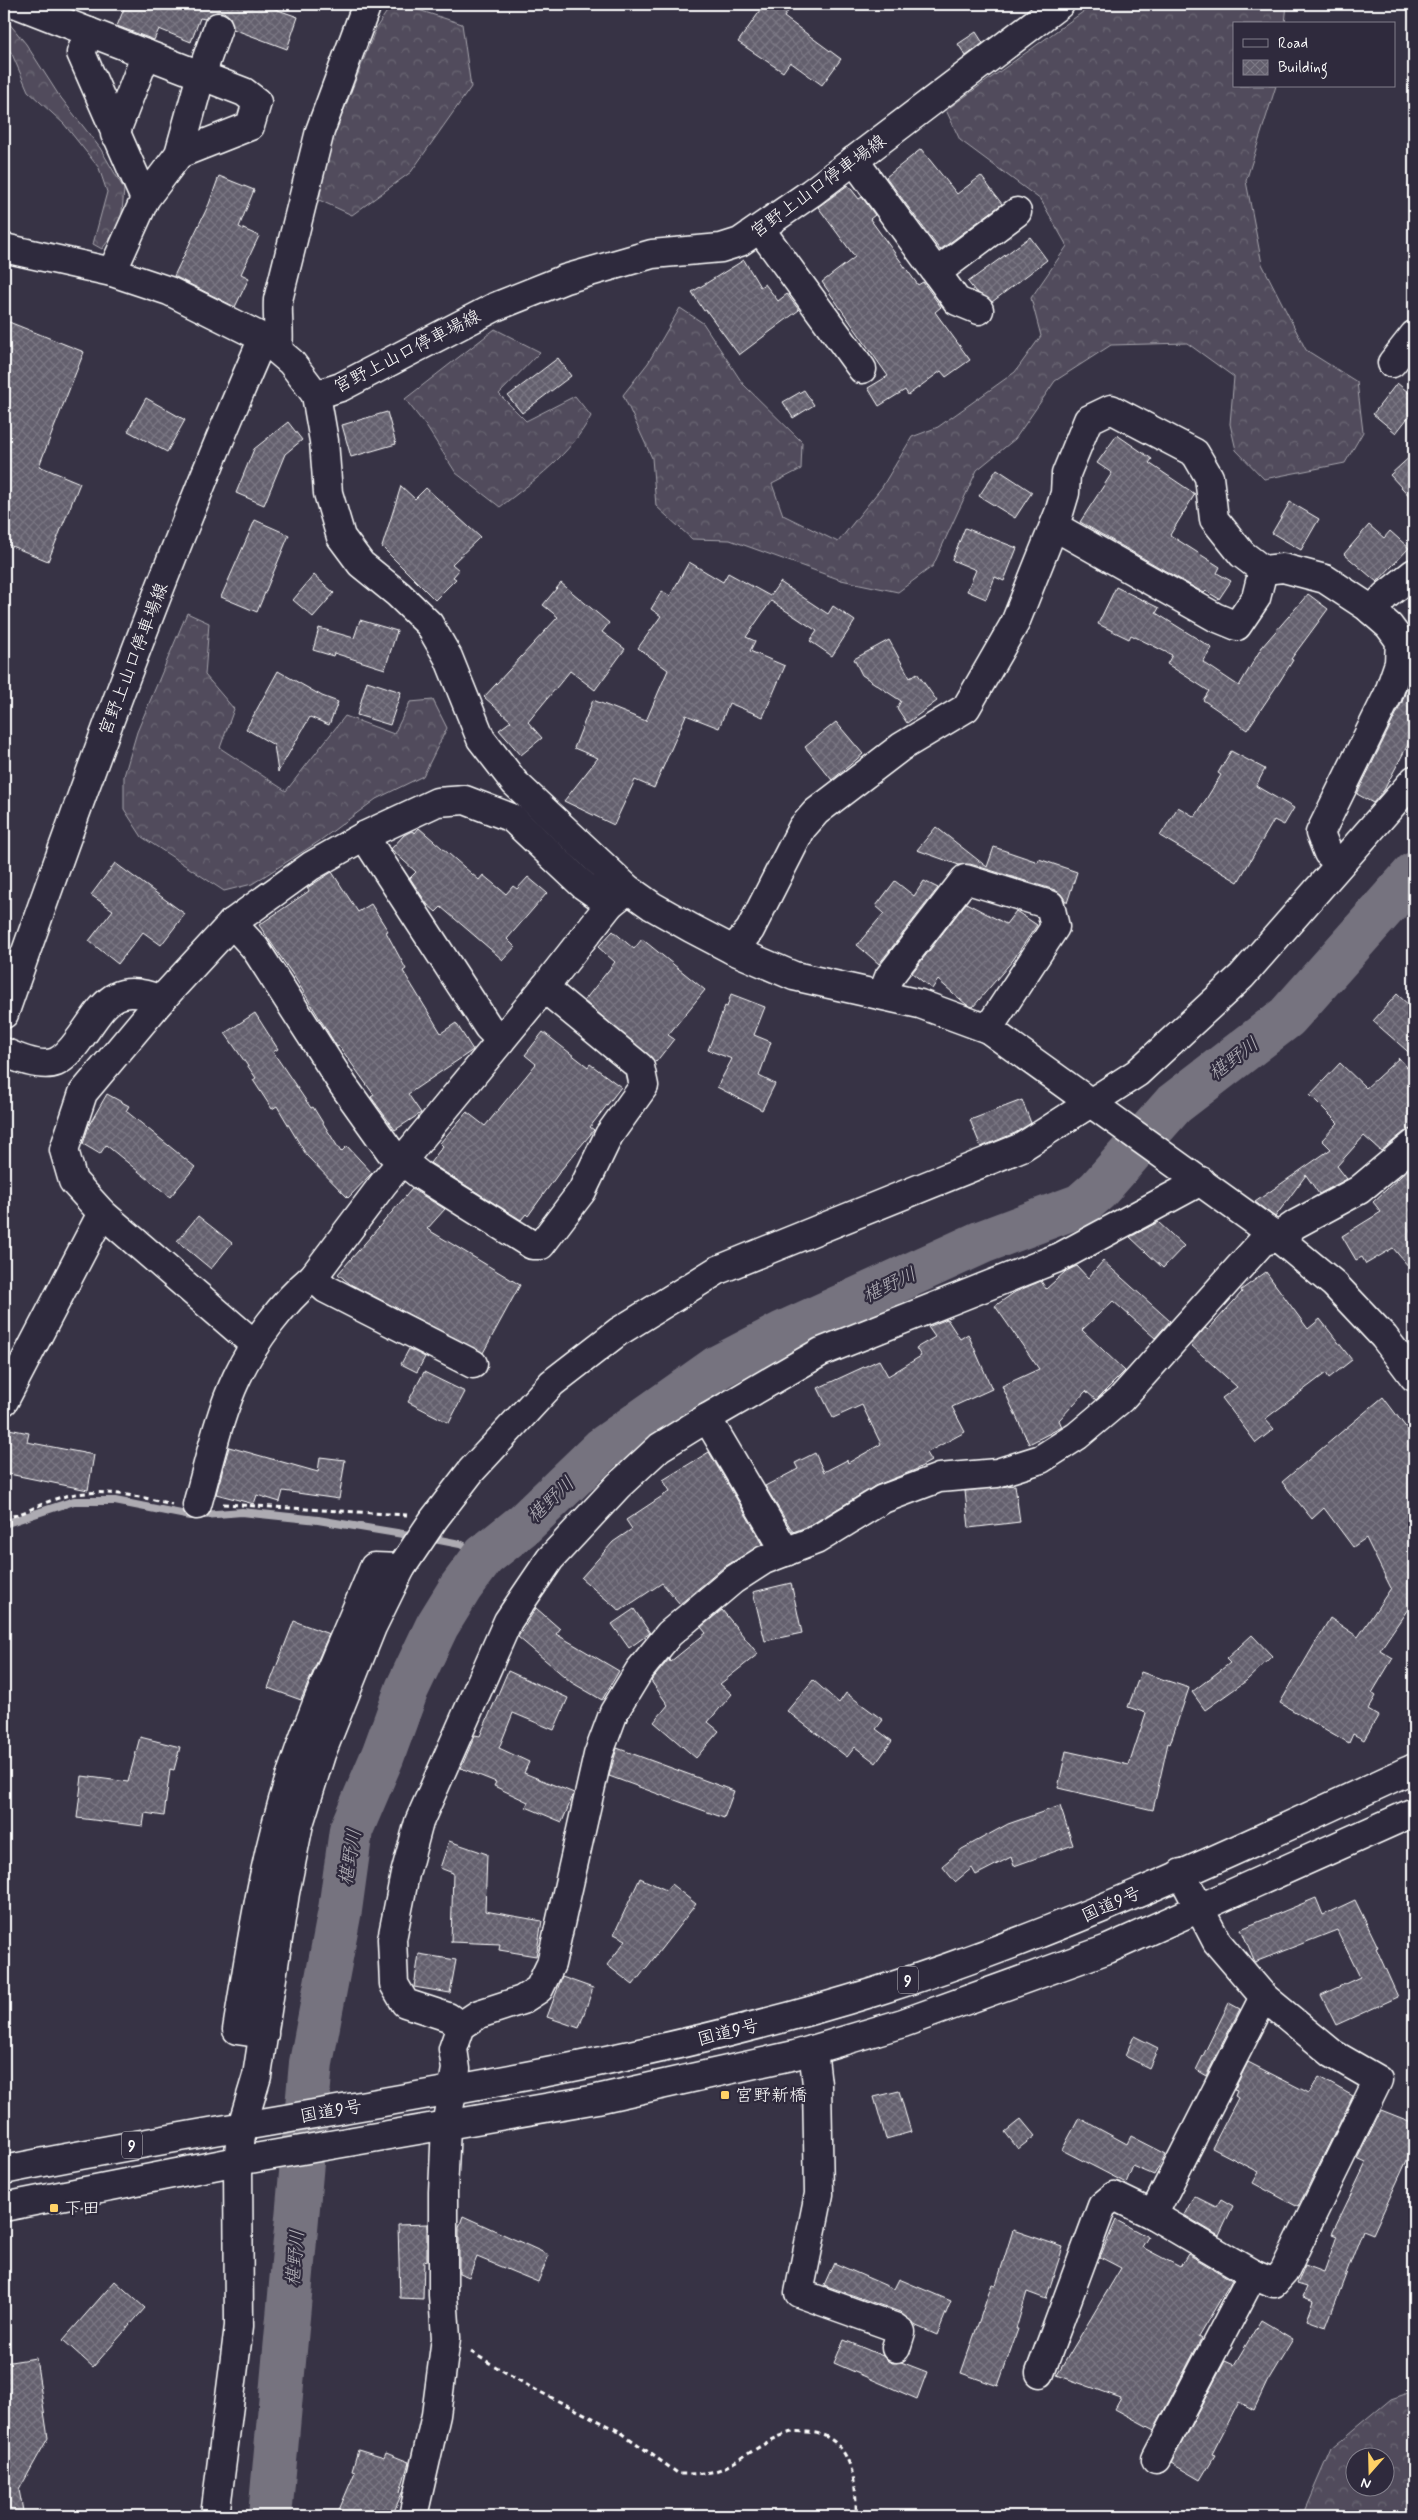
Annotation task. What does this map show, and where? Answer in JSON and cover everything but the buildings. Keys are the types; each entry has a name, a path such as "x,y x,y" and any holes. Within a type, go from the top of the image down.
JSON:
{"main road":[{"path":"17,4 244,92 257,102 250,126 178,154"},
{"path":"4,248 112,272 169,291 225,317 270,344 280,340 276,321 278,300 320,131 367,4"},
{"name":"宮野上山口停車場線","path":"4,1014 140,638 213,452 270,344 291,362 316,395 341,387 495,306 565,279 652,254 721,248 740,242 760,230 1060,4"},
{"path":"112,272 145,199 178,154 201,75 218,27"},
{"path":"89,32 81,53 145,199"},
{"path":"115,134 146,54"},
{"path":"854,160 957,301 979,310"},
{"path":"937,272 1017,212"},
{"path":"760,230 862,369"},
{"path":"1392,363 1414,335"},
{"path":"316,395 324,441 328,493 341,537 361,564 398,594 429,624 448,658 481,739 515,783 619,896"},
{"path":"733,950 750,930 802,828 816,812 901,747 966,708 1015,623 1054,526 1065,493 1066,474 1088,420 1111,409 1195,452 1209,477 1214,519 1242,554 1263,570 1283,568 1325,579 1372,611 1389,626 1400,641 1399,663 1388,695 1320,833 1328,853 1339,863"},
{"path":"1054,526 1215,617 1237,626 1256,598 1263,570"},
{"path":"1372,611 1414,573"},
{"path":"216,2516 238,2326 251,2125 285,1893 300,1824 321,1754 372,1626 401,1568 434,1519 471,1471 552,1383 618,1332 718,1270 1022,1147 1093,1105 1137,1073 1242,976 1339,863 1414,780"},
{"path":"255,1344 102,1213 73,1181 64,1150 83,1093 161,1000 232,923 311,866 364,836 437,802 465,800 512,818 583,885 652,906 733,950 794,976 920,1004 988,1029 1195,1176 1277,1237 1334,1284 1384,1337 1414,1377"},
{"path":"364,836 488,1027 501,1040"},
{"path":"882,996 889,977 965,879 1050,905 1055,927 988,1029"},
{"path":"197,1505 216,1438 236,1378 255,1344 300,1288 313,1277 402,1161 619,896"},
{"path":"232,923 255,948 343,1085 390,1151 420,1175 532,1245 542,1245 582,1191 609,1135 644,1086 640,1066 544,988"},
{"path":"4,1052 38,1063 55,1062 69,1053 107,1002 126,992 142,993 161,1000"},
{"path":"413,2516 436,2416 446,2338 443,2295 446,2126 456,2069 454,2049 461,2026 478,2014 522,2000 539,1989 551,1964 598,1755 614,1712 639,1671 669,1634 733,1580 764,1560 816,1540 884,1499 939,1478 998,1473 1041,1459 1077,1436 1121,1399 1262,1242 1277,1237 1296,1224 1359,1190 1414,1144"},
{"path":"461,2026 448,2017 405,2003 394,1984 392,1939 405,1874 420,1822 508,1621 550,1559 618,1486 660,1447 707,1418 820,1352 1060,1257 1195,1176"},
{"path":"4,1402 102,1213"},
{"path":"313,1277 326,1289 473,1364"},
{"path":"707,1418 786,1552"},
{"name":"国道9号","path":"4,2170 453,2090 656,2049 873,1992 986,1954 1068,1923 1414,1768"},
{"name":"国道9号","path":"4,2207 690,2079 813,2050 903,2023 1011,1986 1108,1949 1414,1812"},
{"path":"1040,2373 1102,2206 1114,2196 1154,2215 1253,2274 1274,2283 1284,2272 1378,2080 1333,2054 1264,1997 1217,1942 1181,1873"},
{"path":"1154,2215 1264,1997"},
{"path":"813,2050 817,2084 819,2194 799,2292 894,2327 901,2332 896,2348"},
{"path":"1156,2459 1253,2274"}],"path":[{"path":"4,1518 63,1496 93,1493 134,1495 180,1506 225,1504 425,1516 434,1519"},
{"path":"446,2338 532,2388 619,2432 680,2474 720,2470 768,2441 794,2432 819,2433 840,2445 853,2473 856,2516"}],"green space":[{"path":"392,4 400,4 462,24 471,87 411,172 352,215 319,200 329,148 376,28"},
{"path":"1094,4 1287,4 1285,22 1233,22 1233,88 1275,88 1246,181 1262,264 1306,350 1357,382 1363,432 1345,463 1264,479 1236,450 1230,424 1234,377 1187,343 1111,345 1055,381 1015,439 977,470 933,566 898,592 841,580 730,540 692,539 656,506 652,458 623,395 648,363 680,308 703,323 743,384 802,442 801,469 772,484 783,515 838,542 882,487 912,437 938,427 1015,372 1041,336 1031,298 1067,246 1041,200 960,140 946,110"},
{"path":"4,17 26,44 58,94 100,148 124,189 121,224 102,249 93,244 107,192 99,168 64,124 28,91 12,54 4,42"},
{"path":"495,329 540,352 499,394 526,421 575,396 591,416 573,443 551,466 500,507 456,473 426,426 405,399"},
{"path":"187,613 209,623 205,675 234,709 220,748 286,791 345,716 394,734 410,702 433,700 447,728 423,776 376,799 318,842 252,884 224,891 142,837 124,809 124,776 137,732"},
{"path":"1414,2391 1414,2516 1302,2516 1331,2449 1391,2399"}],"waterway":[{"name":"椹野川","path":"270,2516 311,2063 340,1910 351,1830 383,1755 407,1689 437,1626 461,1587 484,1556 524,1524 602,1449 718,1367 783,1333 982,1242 1081,1205 1098,1190 1174,1104 1287,1017 1414,874"},
{"path":"4,1524 74,1501 115,1501 191,1516 242,1512 318,1520 415,1536"},
{"path":"429,1538 460,1544 484,1556"}],"place":[{"name":"宮野新橋","path":"725,2095"},
{"name":"下田","path":"54,2208"}]}
